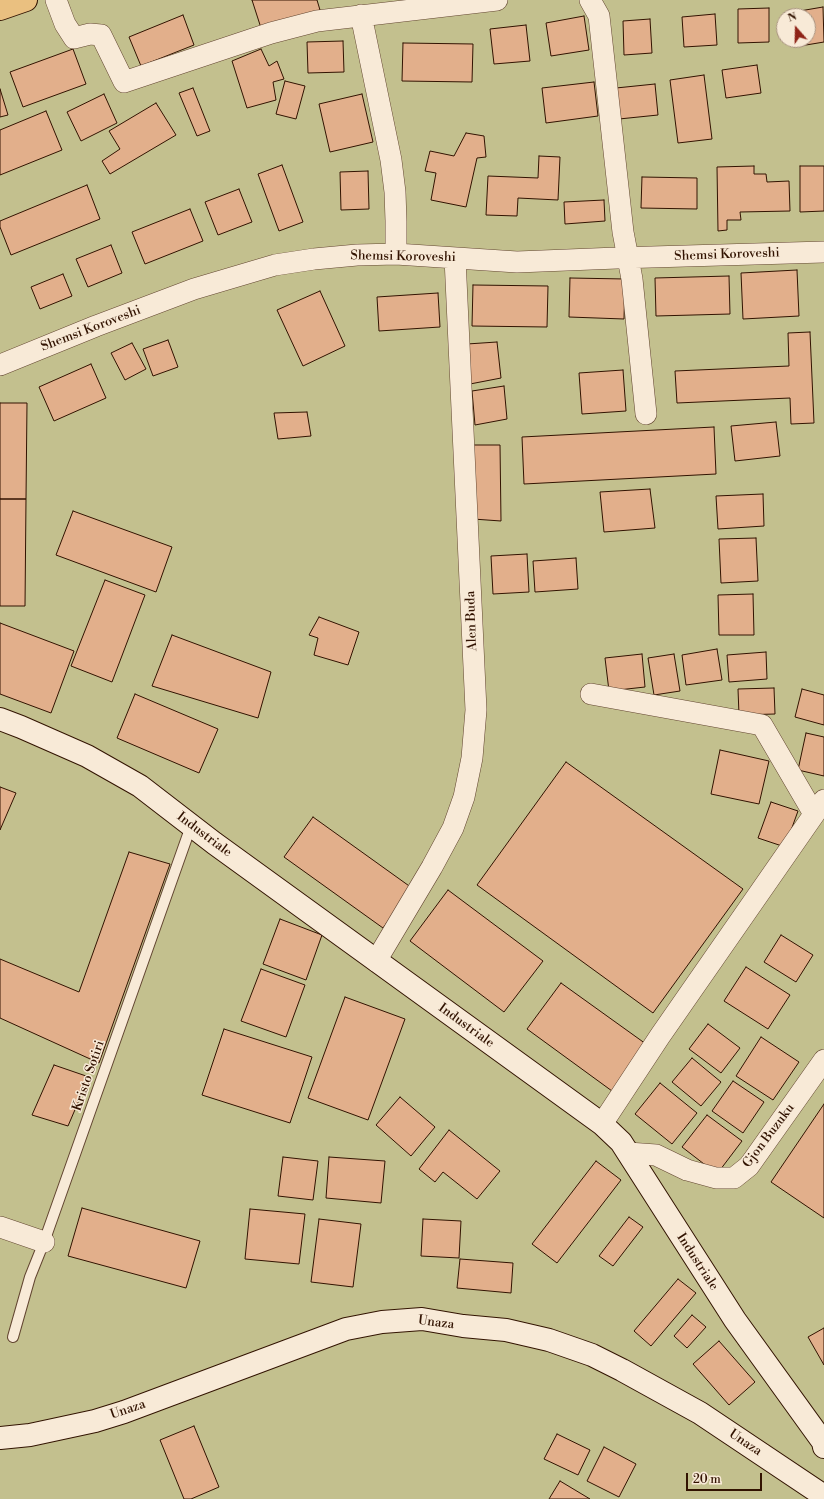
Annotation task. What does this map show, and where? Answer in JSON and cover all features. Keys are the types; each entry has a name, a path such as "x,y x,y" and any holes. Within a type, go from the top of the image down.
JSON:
{"main road":[{"path":"0,8 26,0"},
{"name":"Industriale","path":"0,720 21,727 87,756 140,786 191,826 602,1124 621,1142 735,1320 823,1442 824,1447"},
{"name":"Unaza","path":"0,1438 30,1435 95,1421 124,1412 346,1329 382,1322 422,1319 463,1326 506,1330 549,1340 592,1356 622,1370 700,1413 824,1496"}],"street":[{"path":"56,0 65,24 74,38 90,34 101,35 124,82 271,33 317,21 497,0"},
{"path":"590,0 600,16 623,232 632,279 646,414"},
{"path":"361,15 391,160 395,192 396,254"},
{"name":"Shemsi Koroveshi","path":"0,365 96,326 194,289 275,265 357,255 396,254 517,262 824,252"},
{"name":"Alen Buda","path":"376,961 432,867 453,828 464,797 472,758 476,710 455,258"},
{"path":"591,694 762,725 819,807 660,1036 602,1124"},
{"name":"Gjon Buzuku","path":"628,1153 656,1155 687,1170 716,1178 734,1178 749,1166 824,1060"},
{"path":"0,1227 44,1242"}],"lane":[{"name":"Kristo Sotiri","path":"13,1337 30,1277 44,1242 191,826"}],"shaded area":[{"path":"0,0 824,0 824,1499 0,1499"}],"building":[{"path":"252,0 317,0 320,10 261,28"},
{"path":"823,7 824,42 816,43 816,8"},
{"path":"769,8 769,42 738,43 738,9"},
{"path":"715,14 717,45 684,47 682,17"},
{"path":"183,15 194,45 141,66 129,37"},
{"path":"584,16 589,50 551,56 546,23"},
{"path":"650,19 652,53 624,55 623,21"},
{"path":"526,25 530,61 494,64 490,29"},
{"path":"343,41 344,72 308,73 307,42"},
{"path":"403,43 473,44 472,82 402,81"},
{"path":"73,49 86,84 23,107 10,72"},
{"path":"261,49 269,66 277,61 284,79 273,82 276,100 247,108 232,61"},
{"path":"757,65 761,93 726,98 722,70"},
{"path":"704,75 712,139 678,143 670,80"},
{"path":"285,81 305,86 296,119 276,114"},
{"path":"594,82 598,116 546,123 542,88"},
{"path":"655,84 658,115 619,119 616,88"},
{"path":"193,88 210,131 197,136 179,93"},
{"path":"0,89 8,115 0,117"},
{"path":"104,94 117,123 81,141 67,112"},
{"path":"362,94 373,142 330,152 319,104"},
{"path":"156,103 176,135 110,174 102,161 120,149 109,131"},
{"path":"46,111 62,150 0,175 0,130"},
{"path":"466,133 484,136 486,157 477,158 466,207 431,200 436,173 425,171 430,151 454,156"},
{"path":"539,156 560,157 558,200 518,198 517,216 486,215 488,176 538,178"},
{"path":"282,165 303,222 279,231 258,174"},
{"path":"754,166 754,174 766,174 767,182 789,181 790,211 740,212 741,220 727,220 727,230 718,231 717,167"},
{"path":"800,166 824,166 824,211 800,212"},
{"path":"368,171 369,209 341,210 340,172"},
{"path":"642,177 697,178 697,209 641,208"},
{"path":"87,185 100,219 11,255 0,227 0,221"},
{"path":"239,189 252,222 218,235 205,202"},
{"path":"604,200 605,221 565,224 564,202"},
{"path":"190,209 203,241 145,264 132,232"},
{"path":"111,245 122,273 88,287 76,259"},
{"path":"797,270 799,316 743,319 741,273"},
{"path":"63,274 72,296 40,309 31,287"},
{"path":"729,276 730,314 656,316 655,278"},
{"path":"570,278 625,279 624,319 569,317"},
{"path":"473,285 548,286 547,327 472,326"},
{"path":"320,291 345,346 303,366 277,310"},
{"path":"438,293 440,327 379,331 377,297"},
{"path":"810,332 814,423 791,424 790,398 677,403 675,371 789,366 788,333"},
{"path":"168,340 178,367 153,376 143,349"},
{"path":"497,342 501,378 470,384 467,344"},
{"path":"132,343 146,369 125,380 111,353"},
{"path":"91,364 106,398 54,421 39,387"},
{"path":"623,370 626,411 582,414 579,373"},
{"path":"504,386 507,419 475,425 472,391"},
{"path":"0,403 27,403 26,499 0,499"},
{"path":"307,412 311,436 278,439 274,413"},
{"path":"776,422 780,456 735,461 731,426"},
{"path":"714,427 716,474 524,484 522,437"},
{"path":"472,445 500,445 501,521 473,519"},
{"path":"650,489 655,528 604,532 600,492"},
{"path":"763,494 764,526 718,529 716,496"},
{"path":"0,499 26,499 25,606 0,606"},
{"path":"73,511 172,547 156,592 56,555"},
{"path":"756,538 758,581 721,583 719,539"},
{"path":"527,554 529,592 493,594 491,556"},
{"path":"576,558 578,589 535,592 533,561"},
{"path":"105,580 145,595 112,682 71,666"},
{"path":"753,594 754,635 719,635 718,595"},
{"path":"319,617 359,632 348,665 314,655 318,638 309,635"},
{"path":"0,623 74,651 51,713 0,694"},
{"path":"172,635 271,672 258,718 152,686"},
{"path":"717,649 722,680 686,685 682,655"},
{"path":"766,652 767,679 729,682 727,655"},
{"path":"642,654 645,687 609,691 605,658"},
{"path":"674,654 680,691 654,695 648,658"},
{"path":"774,688 775,714 739,715 738,689"},
{"path":"802,689 824,695 824,725 795,717"},
{"path":"135,694 218,729 199,773 117,738"},
{"path":"806,733 824,737 824,776 798,770"},
{"path":"720,750 769,761 759,804 711,794"},
{"path":"566,762 743,889 653,1013 477,885"},
{"path":"0,787 16,793 0,830"},
{"path":"771,802 798,811 785,847 758,838"},
{"path":"313,817 412,888 383,928 284,857"},
{"path":"129,852 170,864 99,1063 0,1018 0,959 79,992"},
{"path":"448,890 543,961 504,1012 410,941"},
{"path":"280,919 322,935 306,980 263,964"},
{"path":"781,935 813,955 796,982 764,962"},
{"path":"746,967 790,995 768,1029 724,1001"},
{"path":"261,969 305,985 286,1037 241,1021"},
{"path":"561,983 646,1044 612,1091 527,1029"},
{"path":"345,997 405,1019 368,1120 308,1098"},
{"path":"708,1024 740,1048 721,1073 689,1049"},
{"path":"224,1029 312,1057 290,1123 202,1095"},
{"path":"761,1037 799,1062 773,1100 736,1076"},
{"path":"692,1058 721,1082 701,1106 672,1082"},
{"path":"54,1065 89,1077 68,1126 32,1115"},
{"path":"733,1081 764,1102 743,1133 712,1111"},
{"path":"660,1083 697,1113 672,1144 635,1114"},
{"path":"400,1097 435,1127 411,1156 376,1125"},
{"path":"824,1104 824,1218 771,1182"},
{"path":"707,1115 742,1141 717,1174 682,1147"},
{"path":"449,1130 500,1171 477,1199 443,1172 435,1182 419,1169"},
{"path":"283,1157 318,1161 313,1200 278,1196"},
{"path":"329,1157 385,1161 381,1203 326,1198"},
{"path":"596,1161 621,1180 557,1263 532,1244"},
{"path":"82,1208 200,1241 186,1288 68,1256"},
{"path":"250,1209 305,1214 299,1264 245,1259"},
{"path":"629,1217 643,1227 613,1266 599,1256"},
{"path":"319,1219 361,1224 353,1287 311,1282"},
{"path":"423,1219 461,1221 459,1258 421,1256"},
{"path":"460,1259 513,1263 511,1293 457,1288"},
{"path":"678,1279 696,1293 651,1346 634,1331"},
{"path":"692,1315 706,1327 687,1348 674,1336"},
{"path":"824,1328 824,1365 808,1337"},
{"path":"719,1341 755,1382 729,1405 693,1364"},
{"path":"194,1426 219,1487 191,1499 184,1499 160,1440"},
{"path":"557,1434 590,1450 578,1475 544,1459"},
{"path":"604,1447 636,1464 619,1497 587,1481"},
{"path":"560,1481 590,1499 549,1499"}]}
